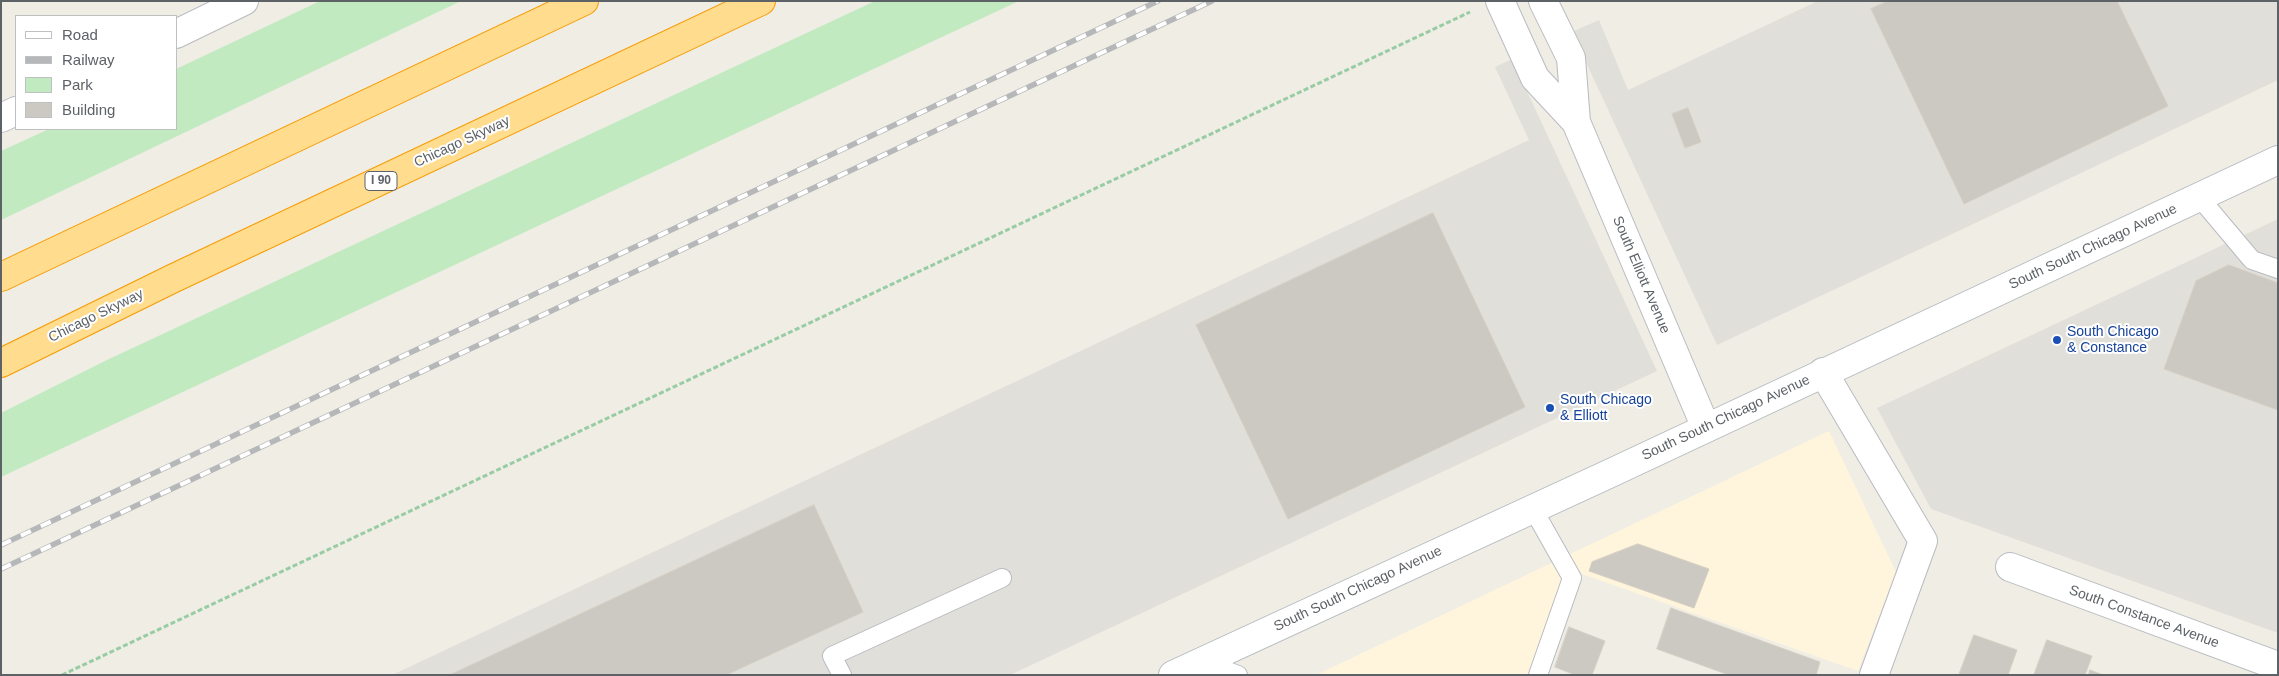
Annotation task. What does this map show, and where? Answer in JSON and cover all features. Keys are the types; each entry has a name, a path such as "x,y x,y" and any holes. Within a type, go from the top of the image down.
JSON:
{"highway":[{"path":"1,277 584,1"},
{"name":"Chicago Skyway","path":"1,362 761,1"}],"street":[{"path":"178,33 244,1"},
{"name":"South Elliott Avenue","path":"1500,1 1535,78 1576,122"},
{"name":"South Elliott Avenue","path":"1544,1 1571,58 1576,122 1706,428"},
{"path":"1,118 15,111"},
{"name":"South South Chicago Avenue","path":"1173,675 2278,160"},
{"path":"1822,372 1923,541 1874,675"},
{"name":"South Constance Avenue","path":"2010,567 2278,666"}],"lane":[{"path":"2199,197 2252,260 2278,269"},
{"path":"1532,509 1572,578 1538,675"},
{"path":"842,675 832,656 1002,578"},
{"path":"1201,661 1238,675"}],"path":[{"path":"62,675 1469,13"}],"shaded area":[{"path":"1818,1 2278,1 2278,80 1717,345 1572,32 1599,20 1628,90"},
{"path":"1512,59 1657,371 1010,675 392,675 1529,140 1495,67"},
{"path":"2278,219 2278,633 1931,509 1877,408"},
{"path":"1829,431 1896,572 1858,671 1576,572 1538,675 1316,675"}],"green space":[{"path":"320,1 461,1 1,220 1,151 47,130 178,130 178,68"},
{"path":"875,1 1019,1 1,477 1,413 107,360"}],"building":[{"path":"1888,1 2117,1 2168,106 1964,204 1871,9"},
{"path":"1688,108 1701,142 1685,148 1672,114"},
{"path":"1433,213 1525,407 1288,519 1196,325"},
{"path":"2229,265 2278,283 2278,410 2164,369 2196,281"},
{"path":"814,505 863,612 726,675 450,675"},
{"path":"1638,544 1709,569 1694,608 1589,571 1592,562"},
{"path":"1671,608 1820,662 1816,675 1729,675 1657,649"},
{"path":"1569,627 1605,641 1592,675 1575,675 1555,667"},
{"path":"1974,635 2017,650 2008,675 1959,675"},
{"path":"2047,640 2092,656 2085,675 2034,675"},
{"path":"2090,670 2103,675 2089,675"}],"railway":[{"path":"1,545 1158,1"},
{"path":"1,569 1212,1"}],"place":[{"name":"South Chicago & Constance","path":"2057,340"},
{"name":"South Chicago & Elliott","path":"1550,408"}]}
